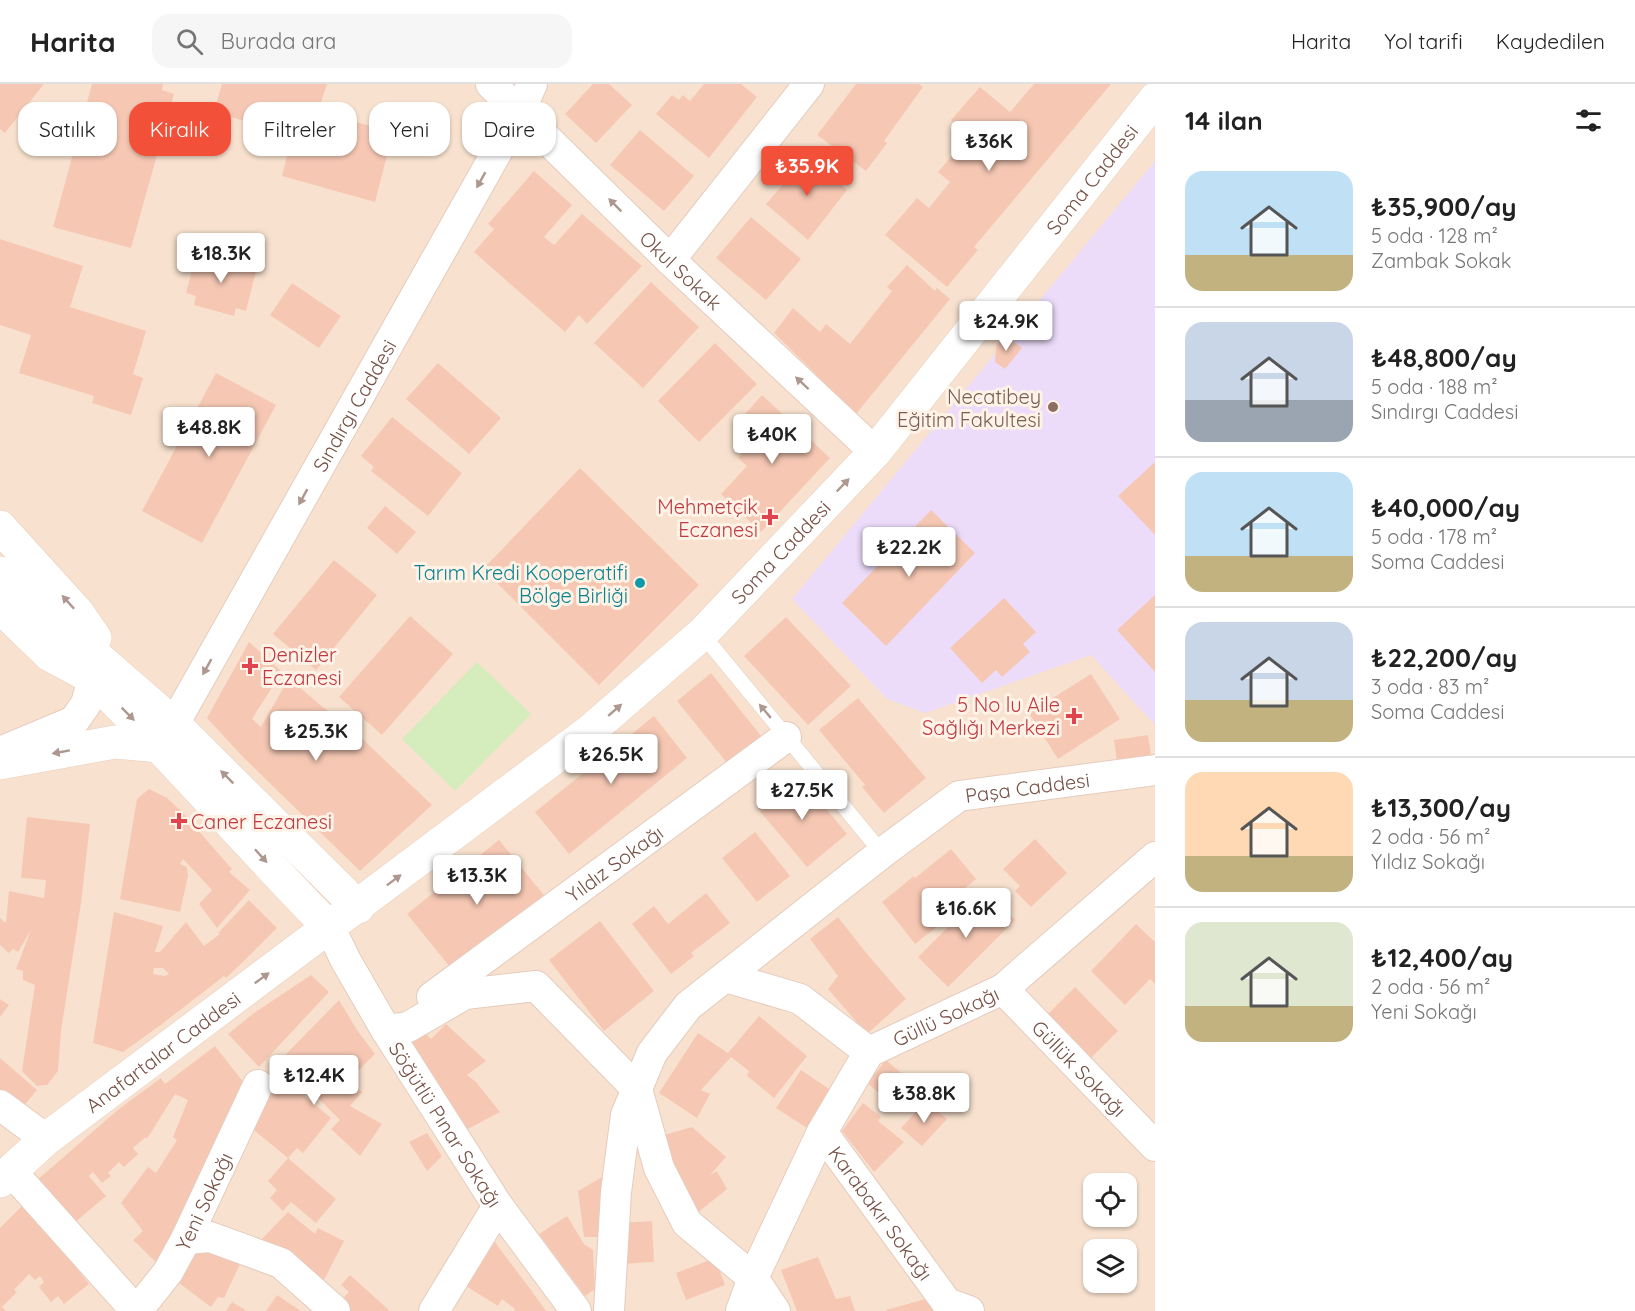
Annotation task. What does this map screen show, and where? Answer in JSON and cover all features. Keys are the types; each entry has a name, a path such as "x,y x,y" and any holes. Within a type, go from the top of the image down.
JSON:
{"main road":[{"name":"Soma Caddesi","path":"330,928 590,731 702,634 875,452 1155,99"},
{"path":"0,527 77,612 127,684 292,891 330,928"},
{"path":"2,586 127,684"},
{"path":"2,586 93,678 167,735 358,907"},
{"path":"0,763 167,735"},
{"name":"Anafartalar Caddesi","path":"5,1176 46,1139 330,928"}],"street":[{"name":"Okul Sokak","path":"491,84 510,102"},
{"name":"Sındırgı Caddesi","path":"524,102 532,84"},
{"path":"670,260 809,84"},
{"name":"Okul Sokak","path":"556,147 670,260 875,452"},
{"name":"Sındırgı Caddesi","path":"167,735 495,156"},
{"path":"0,752 74,721 86,704 93,678"},
{"name":"Yıldız Sokağı","path":"386,1030 786,737"},
{"name":"Paşa Caddesi","path":"609,1311 616,1192 626,1115 652,1053 688,1006 882,853 959,796 1155,770"},
{"name":"Güllü Sokağı","path":"741,1311 753,1278 822,1132 868,1052 1003,989 1155,857"},
{"name":"Söğütlü Pınar Sokağı","path":"330,928 346,961 386,1030 498,1206 576,1311"},
{"path":"726,977 800,999 868,1052"},
{"path":"386,1030 408,1027 465,994 536,986 637,1089 658,1168 687,1223 753,1278 776,1311"},
{"name":"Güllük Sokağı","path":"1003,989 1149,1130"},
{"name":"Yeni Sokağı","path":"137,1311 168,1272 186,1239 258,1085"},
{"path":"0,1105 46,1139"},
{"name":"Karabakır Sokağı","path":"822,1132 946,1303 969,1311"},
{"path":"5,1176 137,1311"},
{"path":"434,1311 498,1206"},
{"path":"186,1239 210,1237 281,1263 335,1311"}],"lane":[{"path":"702,634 882,853"}],"shaded area":[{"path":"0,84 1155,84 1155,1311 0,1311"},
{"name":"Necatibey Eğitim Fakultesi","path":"1155,161 1155,725 1091,655 925,713 887,699 792,599"}],"green space":[{"path":"477,662 531,714 455,791 402,739"}],"building":[{"path":"0,84 44,84 30,102 18,102 18,117 5,133 0,129"},
{"path":"92,84 163,84 162,90 174,94 172,102 129,102 129,156 157,156 131,248 53,227 72,156 117,156 117,102 87,102"},
{"path":"222,84 327,84 321,102 243,102 243,121 231,117 231,102 217,102"},
{"path":"593,84 609,84 632,105 596,143 565,114"},
{"path":"704,84 741,84 757,97 709,158 656,114 672,95 679,100 683,95 690,101"},
{"path":"856,84 919,84 923,87 884,141 887,143 866,171 817,135"},
{"path":"1034,84 1111,84 974,247 978,250 947,287 885,235 917,198 929,208 950,182 938,172 970,135 951,120 980,87 1010,112"},
{"path":"357,122 369,126 369,156 387,156 375,202 282,176 287,156 357,156"},
{"path":"640,130 694,176 664,211 610,165"},
{"path":"803,154 847,190 808,240 766,204 794,172 790,169"},
{"path":"534,171 572,205 544,237 554,245 582,214 642,266 587,324 579,315 565,332 474,252 494,229 488,224"},
{"path":"751,217 801,259 766,300 716,258"},
{"path":"0,239 83,266 70,307 146,331 133,374 143,378 131,415 92,403 94,396 19,373 31,335 0,325"},
{"path":"197,251 257,267 246,311 236,308 234,316 194,305 196,296 186,293"},
{"path":"907,265 935,291 937,288 950,299 856,414 774,333 793,308 820,332 826,324 850,344 892,291 887,287"},
{"path":"651,282 699,327 643,388 594,343"},
{"path":"292,283 341,316 319,348 270,315"},
{"path":"1005,335 1022,348 1005,369 995,362 996,346"},
{"path":"715,343 757,384 699,442 658,401"},
{"path":"438,363 501,418 469,454 406,399"},
{"path":"216,373 276,405 202,543 142,511"},
{"path":"762,395 830,458 761,532 721,494 747,466 738,458 754,440 736,424"},
{"path":"392,417 462,473 428,516 371,471 374,467 361,456"},
{"path":"1155,462 1155,535 1118,496"},
{"path":"580,468 699,585 599,685 483,569"},
{"path":"385,506 416,532 397,554 367,528"},
{"path":"931,510 975,553 886,646 842,603"},
{"path":"334,560 377,595 316,670 273,634"},
{"path":"1155,595 1155,672 1117,630"},
{"path":"1004,598 1036,632 1023,644 1030,652 1002,677 996,670 982,683 950,648"},
{"path":"410,616 453,654 382,735 339,697"},
{"path":"786,617 851,686 808,725 744,656"},
{"path":"249,642 282,672 252,719 261,727 289,678 353,730 432,805 360,871 243,757 207,718"},
{"path":"711,673 761,736 727,763 677,701"},
{"name":"5 No lu Aile Sağlığı Merkezi","path":"1091,674 1120,719 1058,759 1029,713"},
{"path":"858,698 926,778 884,813 862,787 865,785 819,730"},
{"path":"654,716 687,758 569,854 535,812"},
{"path":"1148,735 1151,755 1117,761 1114,740"},
{"path":"798,775 847,834 807,867 758,809"},
{"path":"149,789 167,798 181,811 232,869 229,872 250,890 217,928 199,904 212,890 183,859 180,864 187,867 188,876 180,912 120,899 137,799"},
{"path":"27,817 90,824 81,903 61,1031 58,1071 47,1085 37,1086 22,1071 35,985 23,980 23,971 16,969 31,930 18,952 13,949 9,953 0,945 0,918 6,923 9,891 44,898 46,880 21,878"},
{"path":"755,832 790,876 757,902 722,858"},
{"path":"1035,839 1067,873 1031,907 1015,891 1020,886 1003,869"},
{"path":"499,840 547,899 455,973 407,914"},
{"path":"951,849 976,879 940,909 948,918 915,944 882,902"},
{"path":"984,891 1015,920 948,987 918,957"},
{"path":"706,893 730,923 691,953 694,956 671,974 632,924 654,906 668,924"},
{"path":"249,900 277,928 226,978 224,976 123,1052 93,1043 114,912 163,926 155,952 160,952 186,922 204,946 220,934 218,933","holes":["154,968 163,968 169,974 165,976 153,974"]},
{"path":"838,917 906,999 867,1034 828,989 838,976 810,939"},
{"path":"600,921 654,991 604,1031 549,960"},
{"path":"1136,924 1155,942 1155,984 1150,979 1125,1005 1091,971"},
{"path":"311,975 329,992 259,1067 228,1034 254,1013"},
{"path":"1075,987 1118,1031 1090,1059 1047,1015"},
{"path":"0,999 9,1005 0,1017"},
{"path":"339,1000 375,1054 348,1081 362,1092 350,1106 382,1124 360,1156 331,1129 340,1120 302,1082 296,1089 331,1118 303,1153 297,1148 288,1158 250,1127 266,1081 289,1051"},
{"path":"759,1016 807,1056 774,1098 747,1076 749,1071 731,1057 701,1090 710,1094 697,1118 659,1093 698,1033 728,1053"},
{"path":"446,1024 486,1061 467,1075 476,1082 500,1112 464,1131 405,1045 422,1030 431,1039"},
{"path":"215,1046 248,1088 159,1265 133,1240 143,1231 121,1203 148,1167 156,1173 177,1140 173,1137 188,1100 175,1094 147,1139 146,1137 133,1148 138,1154 124,1167 119,1162 108,1173 111,1176 102,1183 93,1172 89,1176 106,1196 73,1224 36,1181 120,1108 161,1078 165,1084"},
{"path":"0,1058 37,1090 18,1113 0,1098"},
{"path":"886,1060 913,1083 894,1105 867,1083"},
{"path":"801,1070 832,1091 807,1128 776,1108"},
{"path":"926,1101 947,1119 922,1146 901,1128"},
{"path":"863,1103 881,1117 878,1121 904,1142 874,1172 842,1131"},
{"path":"692,1127 726,1157 710,1175 717,1171 727,1189 695,1215 683,1193 664,1135"},
{"path":"427,1133 442,1156 427,1171 409,1142"},
{"path":"288,1158 336,1199 316,1223 291,1202 283,1211 270,1198 277,1190 268,1181"},
{"path":"604,1176 607,1237 584,1237 578,1191"},
{"path":"25,1203 89,1284 64,1304 58,1296 51,1302 39,1287 44,1282 40,1276 35,1280 29,1274 14,1290 17,1292 2,1307 6,1311 0,1311 0,1228"},
{"path":"288,1212 315,1234 318,1228 344,1241 324,1280 301,1271 304,1263 294,1256 258,1243"},
{"path":"567,1216 584,1244 593,1250 595,1289 585,1296 539,1234"},
{"path":"652,1221 654,1262 622,1264 620,1223"},
{"path":"491,1237 546,1311 514,1311 515,1309 502,1299 498,1306 461,1283"},
{"path":"201,1247 242,1260 224,1298 218,1297 211,1307 175,1280"},
{"path":"818,1257 836,1299 850,1296 855,1311 797,1311 781,1270"},
{"path":"715,1258 725,1285 686,1300 676,1273"},
{"path":"350,1275 390,1311 349,1311 339,1302 349,1292 341,1285"},
{"path":"277,1295 301,1311 266,1311"},
{"path":"929,1298 933,1311 886,1311 886,1310"},
{"path":"232,1302 247,1311 226,1311"}],"place":[{"name":"Necatibey Eğitim Fakultesi","path":"1053,407"},
{"name":"Mehmetçik Eczanesi","path":"770,517"},
{"name":"Tarım Kredi Kooperatifi Bölge Birliği","path":"640,583"},
{"name":"Denizler Eczanesi","path":"250,666"},
{"name":"5 No lu Aile Sağlığı Merkezi","path":"1074,716"},
{"name":"Caner Eczanesi","path":"179,821"}]}
